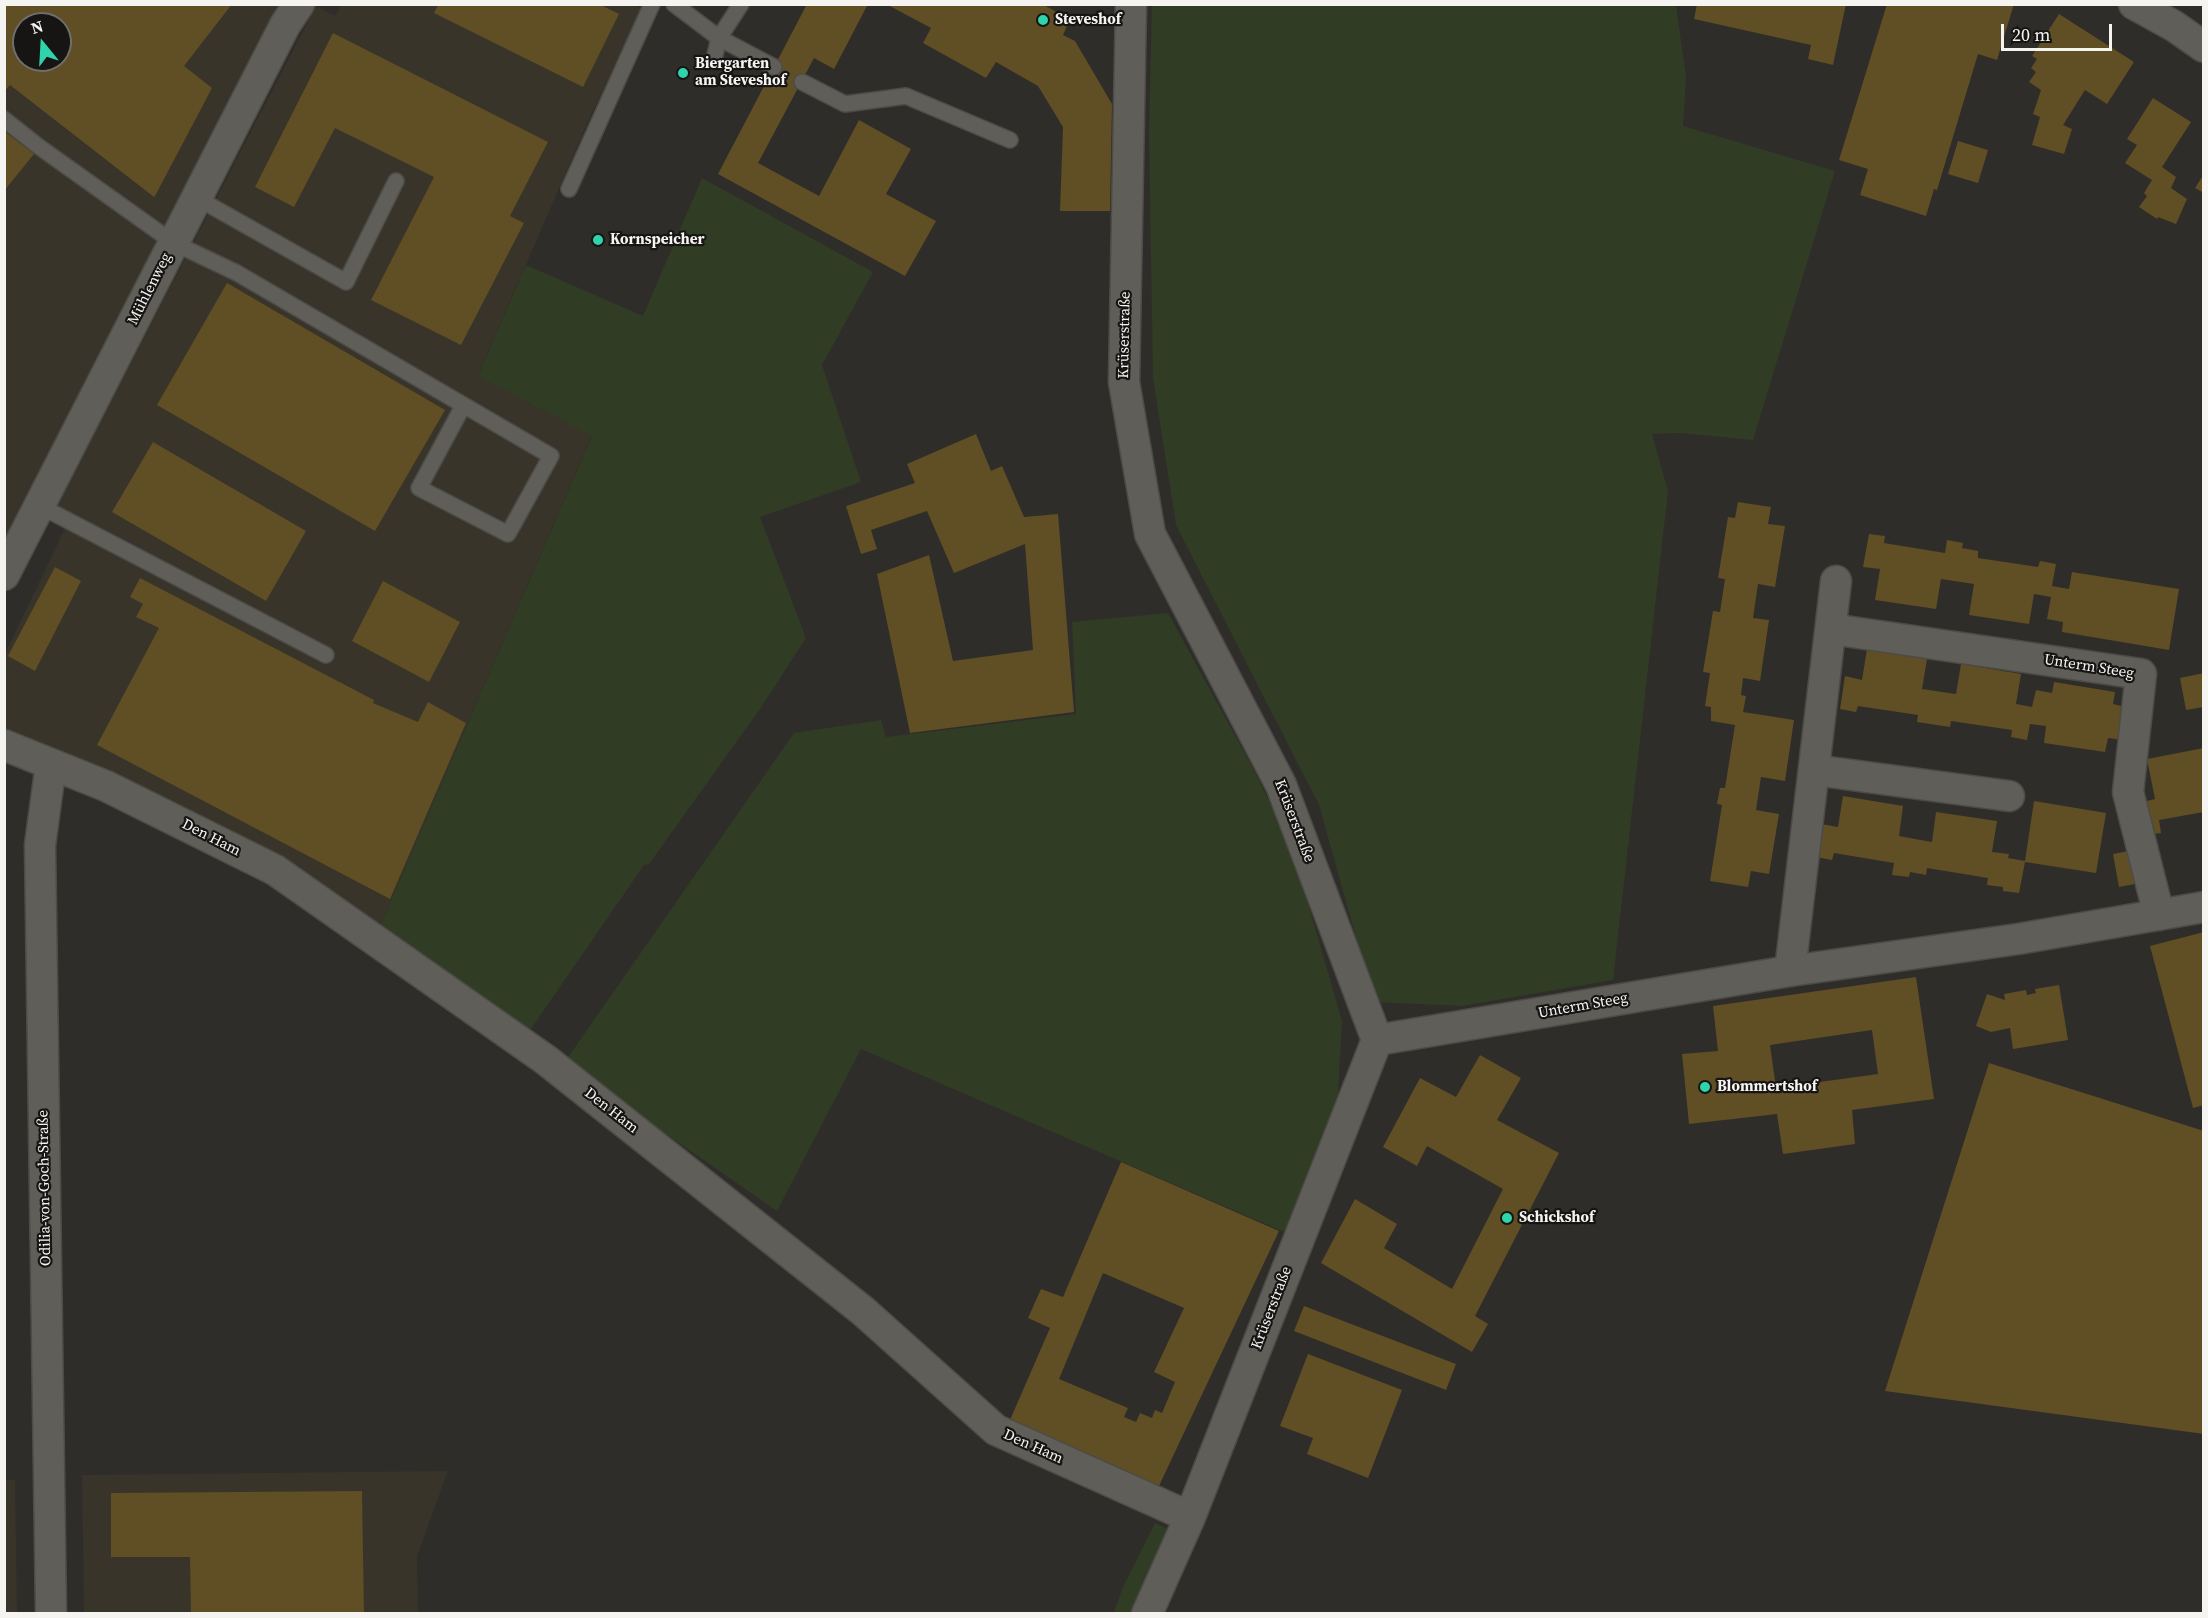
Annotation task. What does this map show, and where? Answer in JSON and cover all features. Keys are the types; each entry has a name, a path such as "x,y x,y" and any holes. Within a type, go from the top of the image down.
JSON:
{"street":[{"name":"Mühlenweg","path":"4,575 285,25 299,4"},
{"name":"Krüserstraße","path":"1131,4 1124,382 1150,534 1281,784 1377,1040 1190,1517 1147,1614"},
{"path":"2134,4 2174,26 2204,47"},
{"path":"1790,971 1836,581"},
{"name":"Unterm Steeg","path":"1831,630 2141,674 2128,792 2159,915"},
{"name":"Den Ham","path":"4,745 106,786 275,870 546,1060 863,1311 996,1430 1190,1517"},
{"name":"Odilia-von-Goch-Straße","path":"51,764 40,845 51,1614"},
{"path":"1814,770 2009,796"},
{"name":"Unterm Steeg","path":"1377,1040 1790,971 2018,939 2204,907"}],"lane":[{"path":"569,189 652,4"},
{"path":"674,4 719,38 774,67"},
{"path":"714,59 719,38 741,4"},
{"path":"802,82 845,104 906,96 1010,140"},
{"path":"4,119 174,243 237,273 551,456 508,534 419,488 463,406"},
{"path":"197,198 346,282 396,181"},
{"path":"40,506 326,654"}],"shaded area":[{"path":"342,4 634,4 642,9 590,117 478,375 592,435 377,933 5,735 4,656 70,518 56,508 316,6 335,16"},
{"path":"5,5 287,5 5,549"},
{"path":"448,1471 417,1556 418,1614 84,1613 82,1475"},
{"path":"4,1480 15,1480 17,1613 5,1613"}],"green space":[{"path":"1152,5 1676,5 1686,77 1683,126 1835,171 1753,440 1681,433 1652,434 1668,491 1613,980 1462,1006 1374,1002 1319,805 1176,525 1153,378 1149,133"},
{"path":"702,178 873,272 822,365 861,482 760,517 806,638 760,709 649,864 644,865 526,1036 377,933 592,436 478,376 526,265 643,316"},
{"path":"1168,613 1290,841 1342,1021 1337,1112 1291,1235 861,1049 777,1211 564,1063 794,733 881,720 886,737 1076,714 1072,622"},
{"path":"1155,1523 1170,1530 1137,1613 1113,1614 1123,1587"}],"building":[{"path":"4,4 232,4 184,66 212,88 154,197 10,85 4,92"},
{"path":"807,4 868,4 834,69 814,58 758,163 819,196 859,120 911,149 886,194 936,221 905,276 718,174"},
{"path":"886,4 1042,4 1070,19 1063,35 1075,41 1112,104 1110,211 1060,211 1063,127 1038,86 996,62 986,78 923,43 931,28"},
{"path":"1697,4 1846,4 1833,65 1808,59 1811,45 1694,19"},
{"path":"1887,4 2014,4 1997,60 1978,54 1937,190 1934,189 1926,216 1860,195 1868,169 1839,160"},
{"path":"438,5 601,5 619,14 583,87 434,13"},
{"path":"2059,14 2134,62 2107,104 2085,90 2063,125 2072,129 2064,154 2032,145 2040,117 2033,114 2041,90 2029,82 2036,72 2031,68 2037,59 2032,56"},
{"path":"333,33 548,142 510,216 524,223 461,345 371,300 434,177 335,128 294,207 255,187"},
{"path":"2153,98 2191,122 2162,167 2176,177 2171,188 2187,199 2176,224 2158,217 2157,219 2139,207 2147,196 2144,193 2152,180 2125,163 2137,145 2127,139"},
{"path":"4,131 34,154 4,191"},
{"path":"1958,141 1988,150 1978,183 1948,174"},
{"path":"2204,174 2204,193 2195,188"},
{"path":"227,283 445,410 375,531 157,405"},
{"path":"976,434 991,471 1002,466 1024,517 1058,514 1074,712 910,733 877,574 929,555 953,661 1033,650 1025,544 954,573 927,511 871,530 877,549 861,554 846,506 915,483 907,464"},
{"path":"153,442 306,531 266,601 112,512"},
{"path":"1738,502 1771,507 1768,524 1785,526 1775,587 1758,584 1753,618 1769,620 1760,681 1743,678 1741,695 1746,696 1743,712 1794,720 1785,781 1761,777 1756,810 1779,814 1769,874 1751,871 1748,887 1710,881 1722,805 1717,804 1720,788 1725,788 1735,725 1711,721 1711,707 1705,706 1710,673 1703,672 1713,611 1720,612 1725,579 1718,578 1728,517 1735,518"},
{"path":"1869,534 1885,536 1884,543 1945,553 1947,540 1963,543 1962,548 1978,551 1978,558 2038,567 2040,561 2056,564 2052,586 2069,589 2072,572 2179,589 2169,650 2062,632 2063,622 2047,619 2051,597 2034,594 2029,624 1969,615 1974,584 1941,579 1936,609 1875,600 1880,569 1863,567"},
{"path":"55,567 81,581 35,671 8,656"},
{"path":"140,578 374,700 373,703 418,722 428,702 466,723 390,899 97,745 159,628 136,617 143,604 130,597"},
{"path":"383,581 460,622 429,682 352,641"},
{"path":"1867,649 1927,659 1922,689 1956,694 1961,664 2021,674 2016,704 2032,707 2036,690 2052,693 2054,682 2115,692 2113,704 2129,708 2124,740 2108,738 2105,752 2044,743 2046,726 2030,724 2027,740 2011,737 2012,730 1951,721 1950,727 1917,722 1918,715 1858,706 1856,712 1840,709 1845,676 1862,680"},
{"path":"2204,673 2204,707 2186,710 2180,678"},
{"path":"2204,748 2204,812 2159,820 2161,833 2145,835 2139,803 2155,799 2147,759"},
{"path":"1843,796 1903,806 1899,836 1932,842 1936,812 1997,821 1992,852 2009,854 2008,858 2025,861 2034,801 2106,813 2096,873 2025,862 2019,893 2003,891 2003,887 1987,885 1988,878 1927,868 1926,875 1910,872 1909,877 1892,875 1894,863 1834,853 1832,860 1816,857 1821,824 1838,827"},
{"path":"2129,851 2135,884 2119,887 2113,854"},
{"path":"2204,932 2204,1105 2193,1108 2150,946"},
{"path":"1916,977 1934,1099 1852,1110 1855,1144 1783,1154 1777,1114 1689,1124 1682,1054 1718,1051 1713,1006","holes":["1872,1030 1878,1074 1776,1088 1770,1045"]},
{"path":"2059,985 2068,1040 2013,1049 2010,1028 1991,1032 1976,1026 1987,994 2005,1000 2004,994 2026,990 2027,995 2036,993 2035,989"},
{"name":"Schickshof","path":"1480,1055 1521,1078 1497,1120 1559,1153 1475,1316 1488,1324 1472,1352 1321,1263 1355,1199 1397,1224 1384,1248 1452,1289 1503,1189 1427,1146 1417,1166 1383,1147 1420,1078 1456,1097"},
{"path":"1989,1063 2204,1131 2204,1434 1885,1391"},
{"path":"1121,1162 1279,1231 1158,1488 1010,1420 1050,1328 1028,1318 1041,1289 1063,1297","holes":["1103,1273 1184,1308 1154,1372 1175,1382 1162,1413 1155,1410 1152,1418 1140,1413 1136,1422 1124,1417 1128,1408 1059,1379"]},
{"path":"1304,1306 1456,1364 1446,1390 1294,1331"},
{"path":"1308,1354 1402,1390 1368,1478 1307,1454 1313,1438 1280,1426"},
{"path":"362,1491 364,1614 191,1614 190,1557 111,1557 111,1493"}],"place":[{"name":"Steveshof","path":"1043,20"},
{"name":"Biergarten am Steveshof","path":"683,73"},
{"name":"Kornspeicher","path":"598,240"},
{"name":"Blommertshof","path":"1705,1087"},
{"name":"Schickshof","path":"1507,1218"}]}
